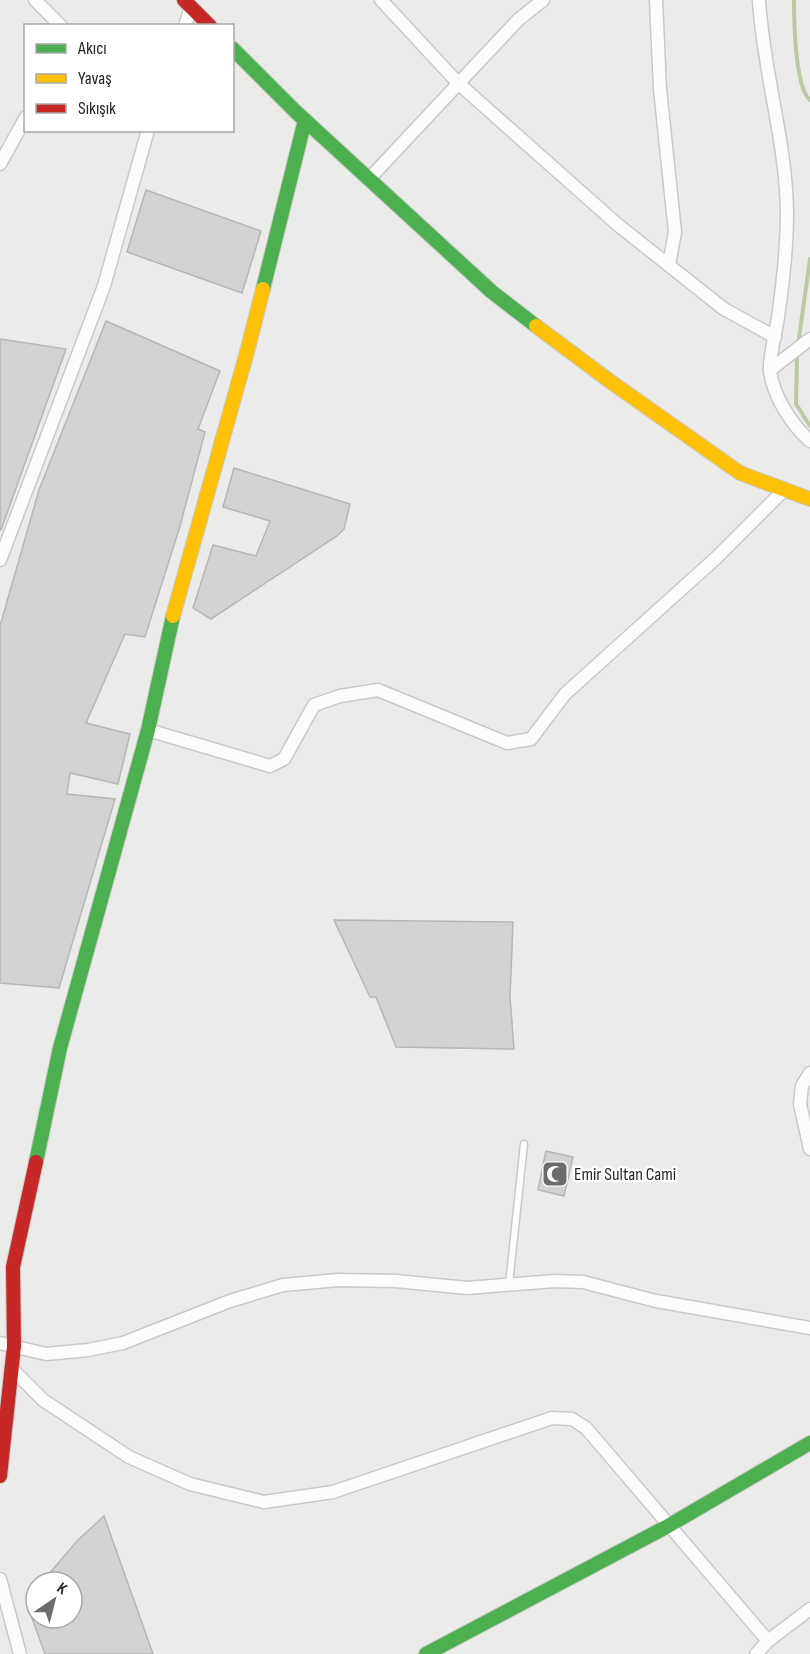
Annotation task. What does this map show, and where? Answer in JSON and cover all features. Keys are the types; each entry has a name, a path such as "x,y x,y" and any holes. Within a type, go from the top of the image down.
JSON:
{"street":[{"path":"35,0 59,24"},
{"path":"381,0 458,83 618,225 724,309 775,338"},
{"path":"369,179 518,20 543,0"},
{"path":"656,0 660,89 675,232 669,265"},
{"path":"759,0 760,27 779,126 787,212 782,290 770,370 779,399 802,434 810,441"},
{"path":"185,24 188,4"},
{"path":"188,4 208,24"},
{"path":"234,50 305,120 492,292 610,382 740,473 810,499"},
{"path":"0,1476 11,1368 7,1344 14,1267 60,1048 148,730 173,614 247,352 305,120"},
{"path":"0,164 24,121"},
{"path":"0,560 104,286 147,132"},
{"path":"770,370 810,339"},
{"path":"148,730 270,766 284,759 314,705 340,696 378,690 507,743 531,739 565,694 716,558 785,489"},
{"path":"810,1073 802,1086 800,1104 810,1149"},
{"path":"7,1344 46,1354 88,1350 123,1343 230,1301 283,1285 338,1280 396,1281 467,1288 555,1281 583,1282 656,1300 810,1328"},
{"path":"11,1368 43,1400 129,1457 190,1484 264,1502 333,1492 552,1418 572,1419 586,1428 768,1641"},
{"path":"426,1654 668,1526 810,1443"},
{"path":"0,1579 20,1654"},
{"path":"756,1654 768,1641 810,1609"}],"lane":[{"path":"509,1285 524,1144"}],"building":[{"path":"146,190 261,231 242,293 127,252"},
{"path":"106,321 220,371 198,429 205,432 180,526 145,637 125,634 86,723 130,734 118,784 70,773 67,794 115,799 59,988 0,983 0,626 39,490"},
{"path":"0,339 66,349 1,530 0,530"},
{"path":"234,468 350,504 344,529 337,536 211,619 193,608 213,545 256,556 270,521 223,507"},
{"path":"334,920 513,922 510,997 514,1049 396,1047 376,997 370,997"},
{"name":"Emir Sultan Cami","path":"546,1151 573,1157 564,1196 538,1190"},
{"path":"104,1516 153,1654 45,1654 36,1630 84,1630 84,1570 52,1570 77,1541"}],"waterway":[{"path":"794,0 798,68 805,93 810,100"},
{"path":"798,345 810,259"},
{"path":"797,355 796,404 810,426"}],"traffic: fast":[{"path":"234,50 296,112 492,292 536,326"},
{"path":"263,289 305,120"},
{"path":"36,1162 60,1048 148,730 173,616"},
{"path":"426,1654 668,1526 810,1443"}],"traffic: slow":[{"path":"173,616 263,289"},
{"path":"536,326 740,473 810,499"}],"traffic: jam":[{"path":"184,0 208,24"},
{"path":"0,1476 14,1346 13,1267 36,1162"}],"place":[{"name":"Emir Sultan Cami","path":"555,1174"}]}
